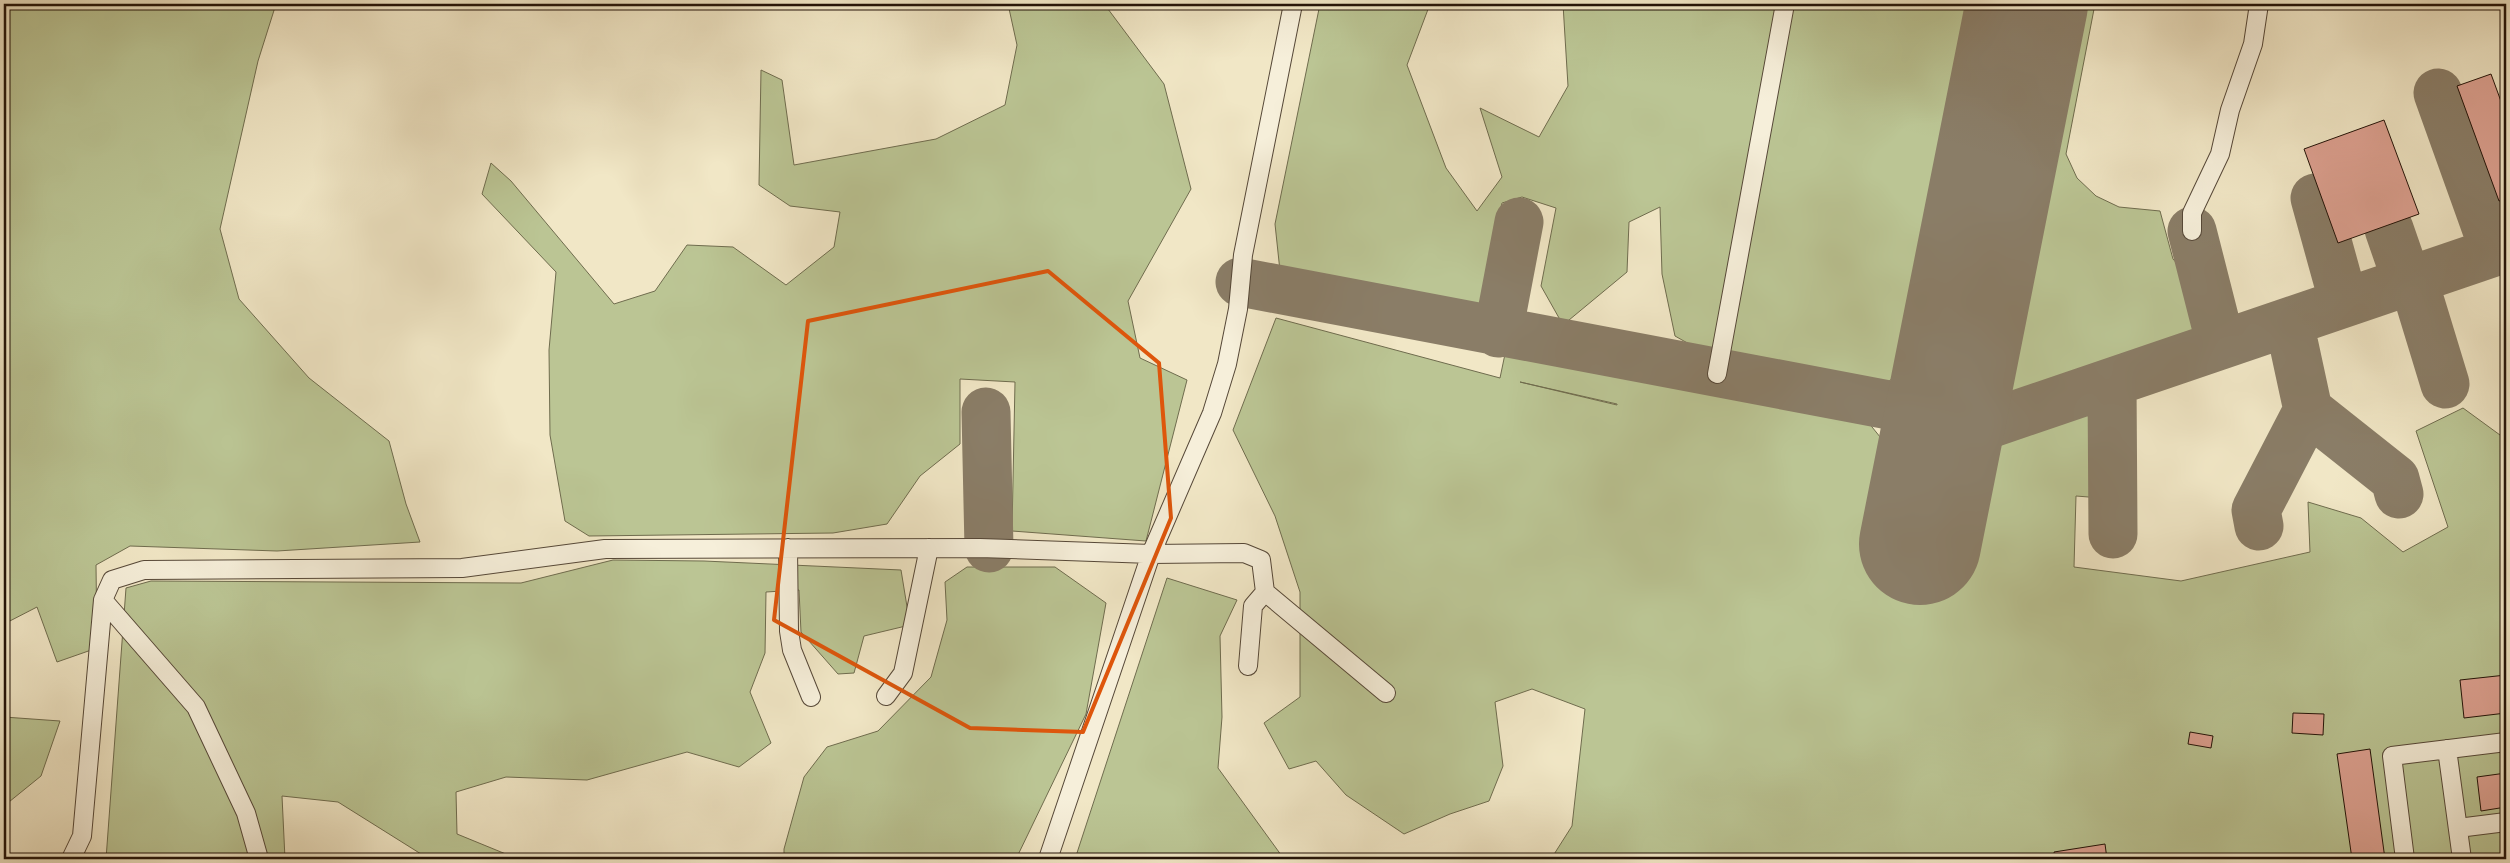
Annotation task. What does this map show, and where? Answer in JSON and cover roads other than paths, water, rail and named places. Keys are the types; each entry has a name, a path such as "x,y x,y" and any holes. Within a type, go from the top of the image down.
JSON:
{"street":[{"path":"1048,859 1150,554 1212,413 1227,364 1238,309 1243,255 1293,4"},
{"path":"1717,374 1785,4"},
{"path":"2192,231 2192,213 2220,154 2230,110 2253,44 2259,4"},
{"path":"71,859 82,836 103,600 112,580 144,570 462,568 605,548 929,548 1150,554 1244,553 1261,560 1265,592 1386,693"},
{"path":"788,548 789,631 792,650 811,697"},
{"path":"886,696 903,673 929,548"},
{"path":"1248,666 1253,606 1265,592"},
{"path":"103,600 196,707 246,813 259,859"},
{"path":"2405,859 2392,756 2506,742"},
{"path":"2447,749 2462,859"},
{"path":"2458,828 2506,822"}]}
